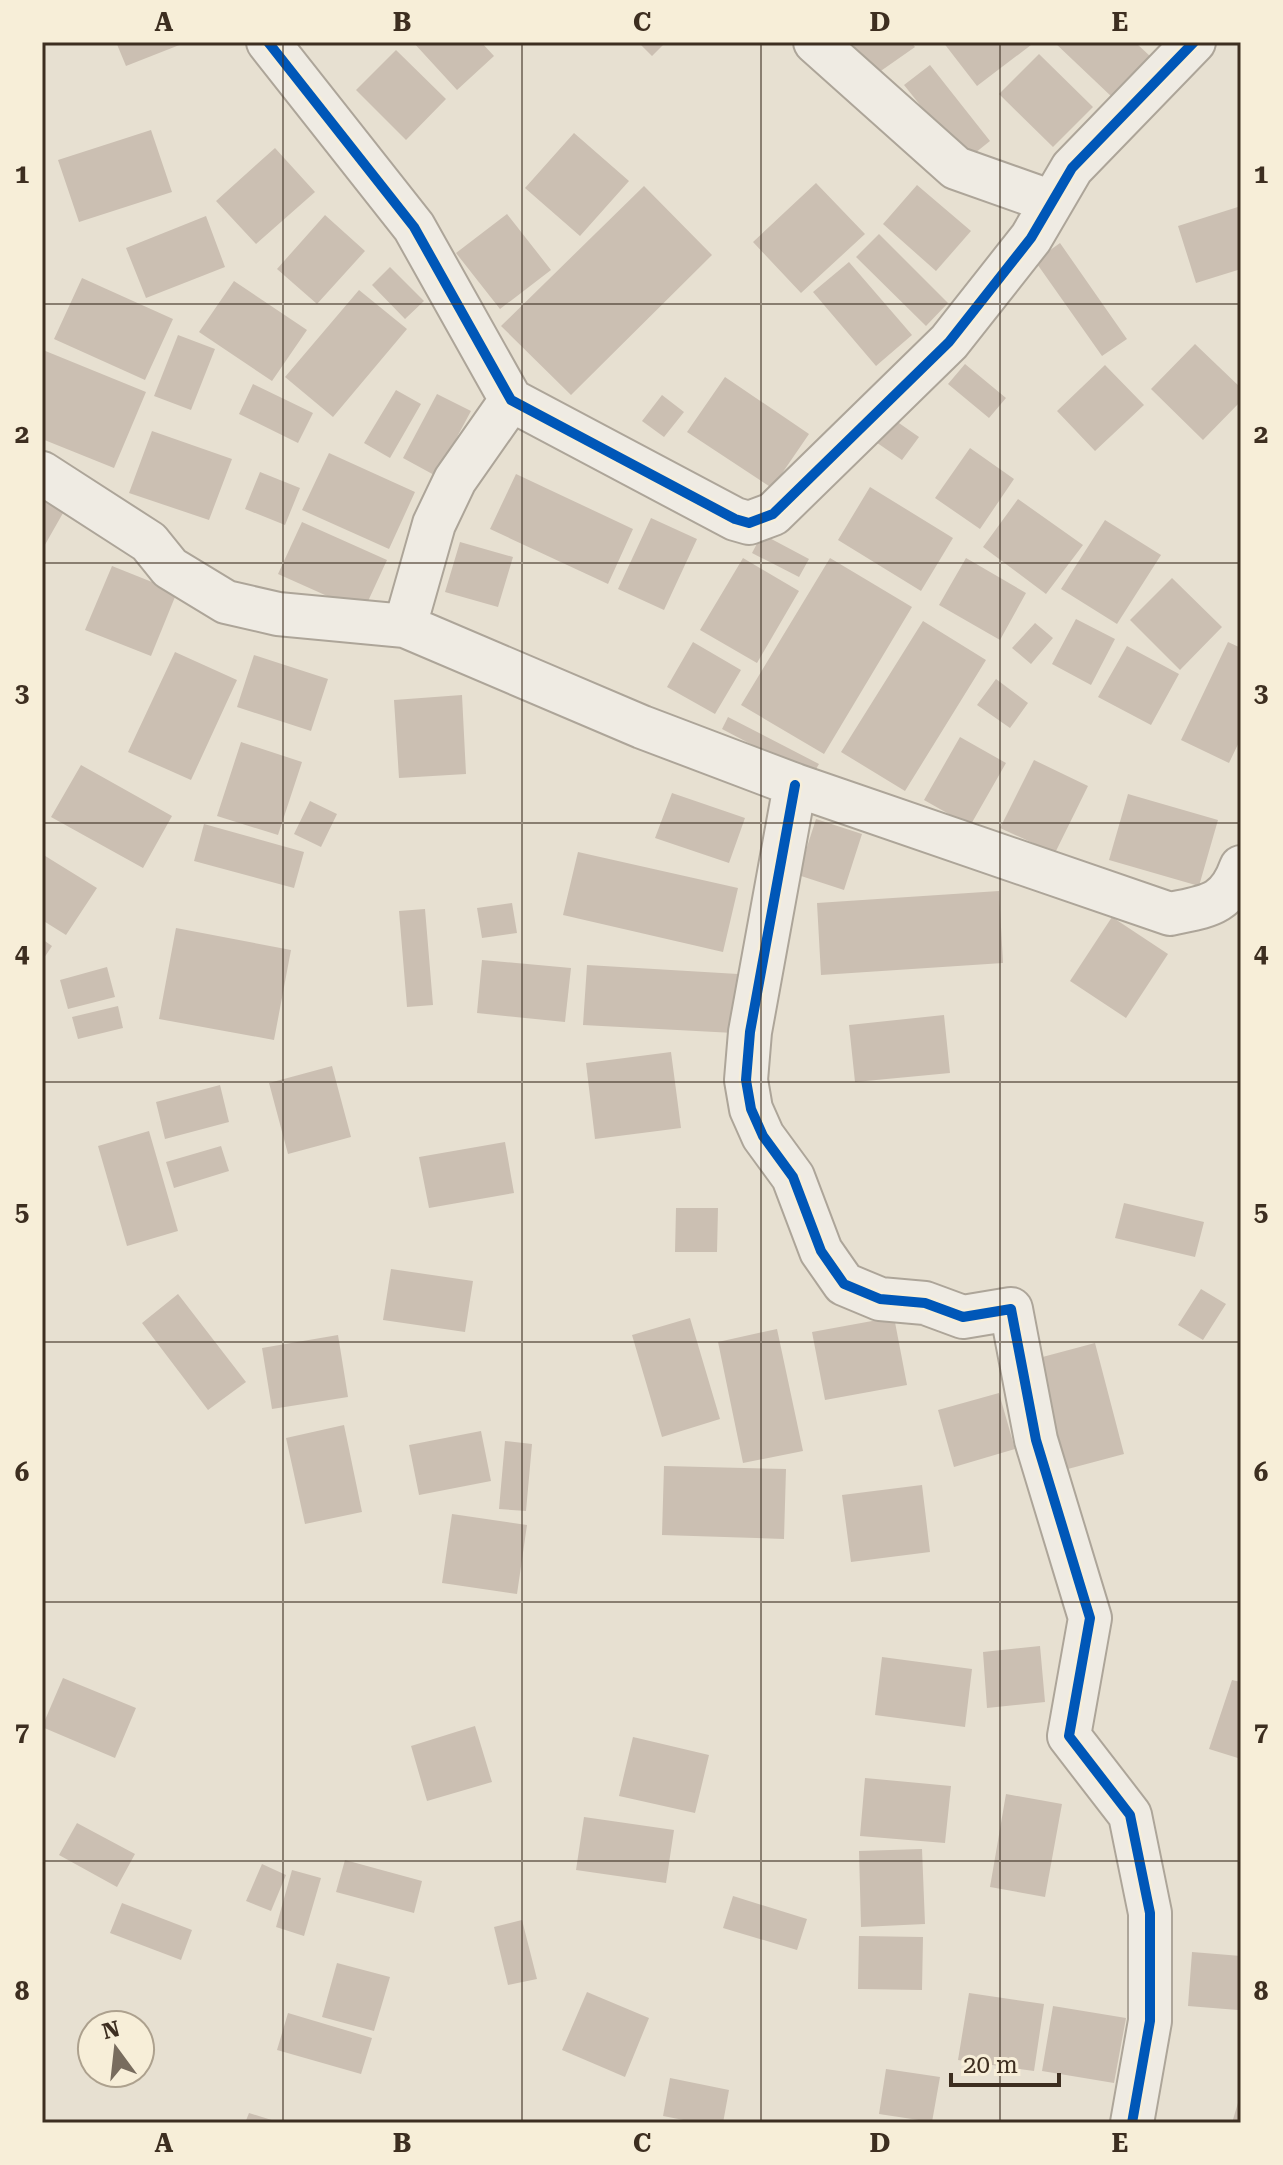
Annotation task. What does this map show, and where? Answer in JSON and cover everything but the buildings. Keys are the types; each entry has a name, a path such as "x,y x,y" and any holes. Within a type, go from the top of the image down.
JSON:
{"street":[{"path":"268,42 414,227 511,400 735,519 758,521 773,514 949,342 1031,238 1072,168 1189,43"},
{"path":"815,42 956,168 1052,202"},
{"path":"405,626 434,524 455,480 511,400"},
{"path":"42,473 149,542 170,568 226,602 278,614 405,626 642,727 795,785 1170,914 1211,906 1233,889 1241,867"},
{"path":"795,785 750,1032 746,1080 751,1109 763,1136 793,1177 821,1251 844,1284 880,1299 925,1303 963,1317 1011,1309 1036,1440 1090,1618 1069,1736 1130,1815 1150,1913 1150,2021 1132,2123"}],"cycle path":[{"path":"268,42 414,227 511,400 735,519 749,523 773,514 949,342 1031,238 1072,168 1194,42"},
{"path":"795,785 750,1032 746,1080 751,1109 763,1136 793,1177 821,1251 844,1284 880,1299 925,1303 963,1317 1011,1309 1036,1440 1090,1618 1069,1736 1130,1815 1150,1913 1150,2021 1132,2123"}]}
